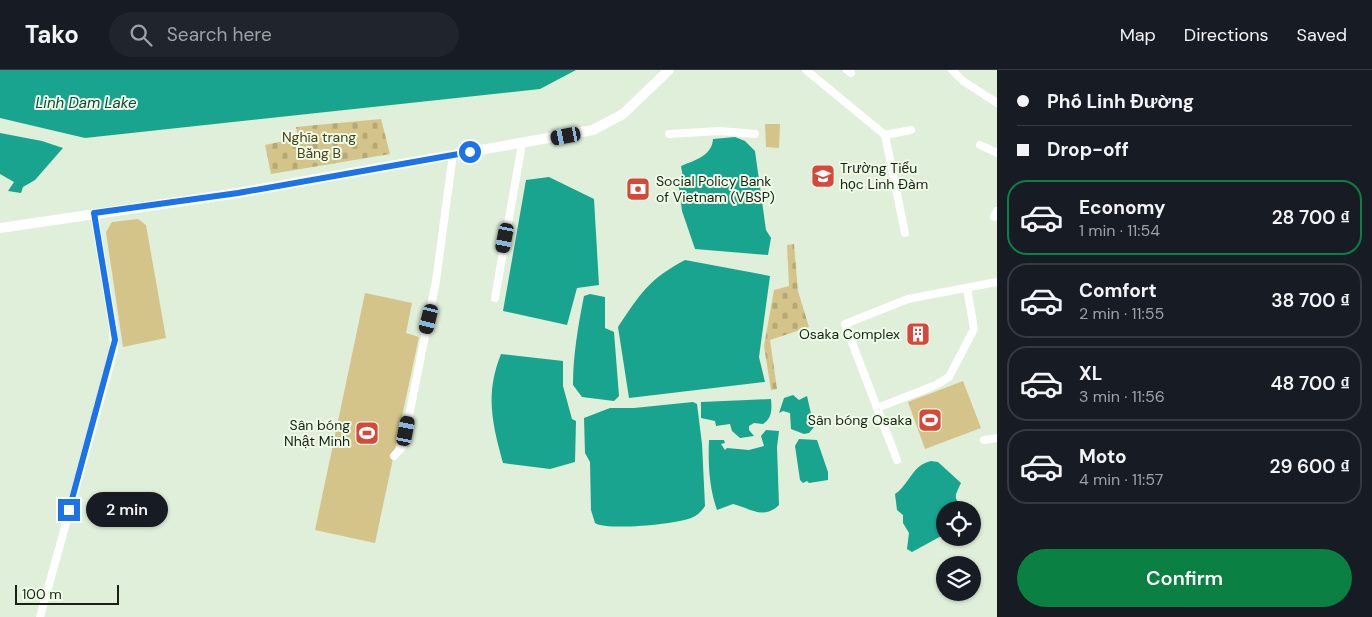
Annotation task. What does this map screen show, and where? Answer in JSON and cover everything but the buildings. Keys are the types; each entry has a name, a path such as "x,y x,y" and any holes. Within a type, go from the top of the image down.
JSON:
{"street":[{"path":"0,228 238,193 593,130 623,114 669,70"},
{"path":"806,70 885,135 905,233"},
{"path":"952,70 962,81 997,103"},
{"path":"885,135 911,130"},
{"path":"669,134 720,131 755,134"},
{"path":"496,298 522,144"},
{"path":"980,145 997,153"},
{"path":"394,456 402,446 429,319 453,154"},
{"path":"40,617 114,350 113,327 94,213"},
{"path":"897,460 845,324 908,299 997,282"},
{"path":"877,408 936,385 949,377 974,329 967,288"},
{"path":"984,440 997,438"}],"green space":[{"name":"Nghĩa trang Bằng B","path":"381,119 390,154 271,174 265,145 298,138 296,127"},
{"path":"765,124 780,124 779,148 766,147"},
{"path":"138,219 146,225 166,338 123,347 106,232 112,222"},
{"path":"794,244 798,291 809,327 770,340 777,389 771,390 764,346 774,290 789,286 787,245"},
{"name":"Sân bóng Nhật Minh","path":"365,293 412,303 406,333 419,337 375,543 315,530"},
{"path":"963,381 981,428 925,449 908,402"}],"water":[{"name":"Linh Dam Lake","path":"0,70 576,70 540,89 85,138 0,118"},
{"path":"0,133 42,141 63,148 35,180 23,187 21,193 8,191 14,182 0,174"},
{"path":"735,137 745,141 755,151 766,230 771,238 768,255 695,249 682,211 678,181 683,178 681,166 702,157 710,150 713,139"},
{"path":"549,177 594,199 599,285 577,288 567,325 503,311 526,180"},
{"path":"685,260 770,276 759,357 765,382 629,398 618,327 646,288 662,274"},
{"path":"590,294 605,297 605,328 614,332 619,396 614,401 582,397 573,385 575,352 584,296"},
{"path":"501,354 563,361 563,386 572,419 576,421 575,462 550,469 503,463 493,421 492,408 493,382"},
{"path":"793,395 799,400 807,396 814,427 809,433 804,434 791,429 790,413 783,411 779,413 784,398"},
{"path":"771,399 771,410 768,419 763,424 754,423 749,426 749,430 754,436 740,438 732,431 730,424 716,426 715,421 701,418 701,402"},
{"path":"693,402 697,404 702,444 705,506 702,510 691,518 658,524 627,527 595,523 591,510 590,462 585,453 584,418 610,408 634,408"},
{"path":"766,430 779,431 777,447 779,505 773,510 761,513 733,504 717,510 712,493 709,440 724,440 725,443 721,444 725,450 727,448 749,450 764,446 761,436"},
{"path":"799,439 817,440 828,472 828,480 809,483 807,481 803,483 800,480 795,446"},
{"path":"931,461 938,462 961,483 956,497 958,501 936,501 936,539 912,552 907,549 909,533 903,523 903,515 897,510 895,494 904,486 915,471"}],"place":[{"name":"Trường Tiểu học Linh Đàm","path":"823,176"},
{"name":"Social Policy Bank of Vietnam (VBSP)","path":"638,189"},
{"name":"Osaka Complex","path":"918,334"},
{"name":"Sân bóng Osaka","path":"930,420"},
{"name":"Sân bóng Nhật Minh","path":"367,433"}],"route":[{"path":"69,510 114,350 115,340 94,213 238,193 470,152"}]}
